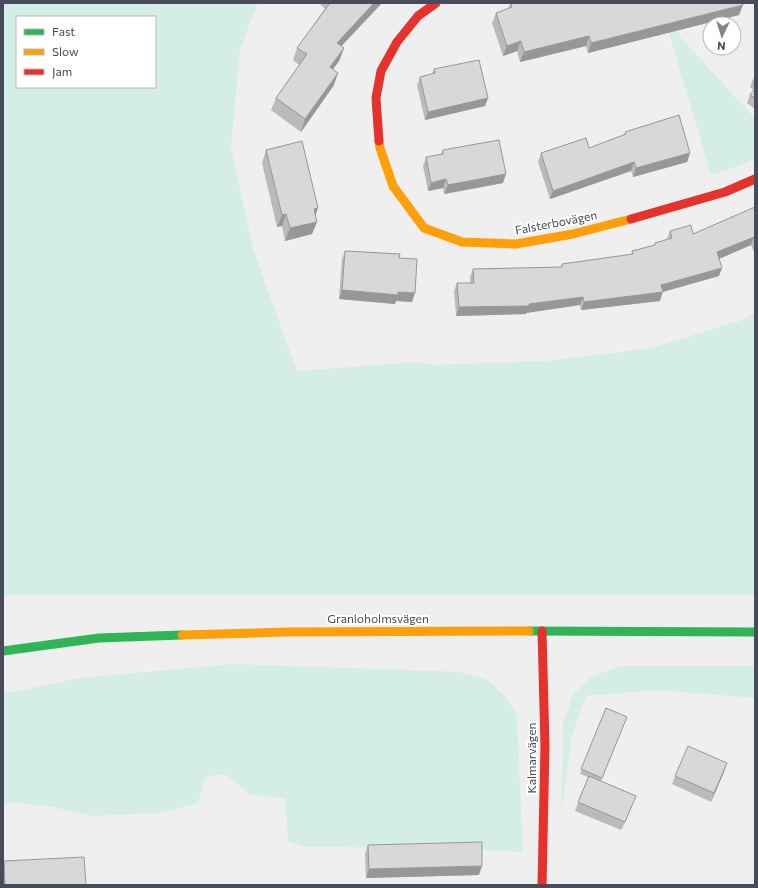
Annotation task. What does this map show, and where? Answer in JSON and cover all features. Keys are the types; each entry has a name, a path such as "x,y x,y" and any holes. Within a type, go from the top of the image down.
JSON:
{"street":[{"name":"Falsterbovägen","path":"436,3 418,16 397,42 381,71 376,98 380,148 394,186 424,228 462,242 516,244 573,234 647,215 725,192 755,179"},
{"name":"Kalmarvägen","path":"542,631 545,746 542,885"},
{"name":"Granloholmsvägen","path":"3,651 107,638 288,632 755,632"}],"green space":[{"path":"3,3 258,3 240,49 231,148 253,249 297,371 418,362 435,365 546,361 651,348 745,319 755,312 755,595 3,595"},
{"path":"660,3 671,3 680,37 755,118 755,158 742,165 711,175"},
{"path":"233,664 461,672 488,680 506,697 517,716 523,852 456,848 305,847 288,841 285,799 250,794 224,774 205,777 198,803 159,813 92,816 49,806 7,802 3,804 3,694 80,678"},
{"path":"755,665 755,698 658,690 586,696 572,735 561,814 563,724 573,695 591,677 621,666"}],"building":[{"path":"330,3 374,3 337,43 344,48 330,67 338,73 305,119 276,98 307,54 297,48"},
{"path":"511,3 743,3 743,5 591,43 589,36 524,52 521,41 507,46 496,13 512,7"},
{"path":"479,60 488,98 428,112 420,77 435,73 434,69"},
{"path":"755,88 755,98 750,95"},
{"path":"679,115 690,153 636,168 634,162 553,191 541,153 586,138 589,148 626,134 625,132"},
{"path":"499,140 506,174 448,185 446,179 431,183 426,157 443,154 443,150"},
{"path":"302,141 318,208 314,209 317,222 290,228 286,214 282,215 266,150"},
{"path":"755,207 755,240 754,237 717,252 722,268 661,285 663,292 584,302 583,297 529,304 529,306 459,307 457,283 474,283 473,269 562,267 562,264 633,254 632,251 655,245 655,243 672,238 670,231 691,225 693,234"},
{"path":"345,251 400,254 399,258 417,259 415,293 398,292 398,295 342,290"},
{"path":"606,708 627,717 602,778 581,769"},
{"path":"688,746 727,763 714,793 675,776"},
{"path":"589,776 636,796 625,822 578,802"},
{"path":"482,842 482,866 369,869 368,845"},
{"path":"84,857 86,885 5,885 4,861"}],"traffic: fast":[{"path":"529,631 755,632"},
{"path":"3,651 99,638 182,635"}],"traffic: slow":[{"path":"379,141 393,186 424,228 462,242 516,244 573,234 631,219"},
{"path":"182,635 288,632 529,631"}],"traffic: jam":[{"path":"379,141 376,98 381,71 397,42 418,16 436,3"},
{"path":"631,219 725,192 755,179"},
{"path":"542,631 545,746 542,885"}]}
